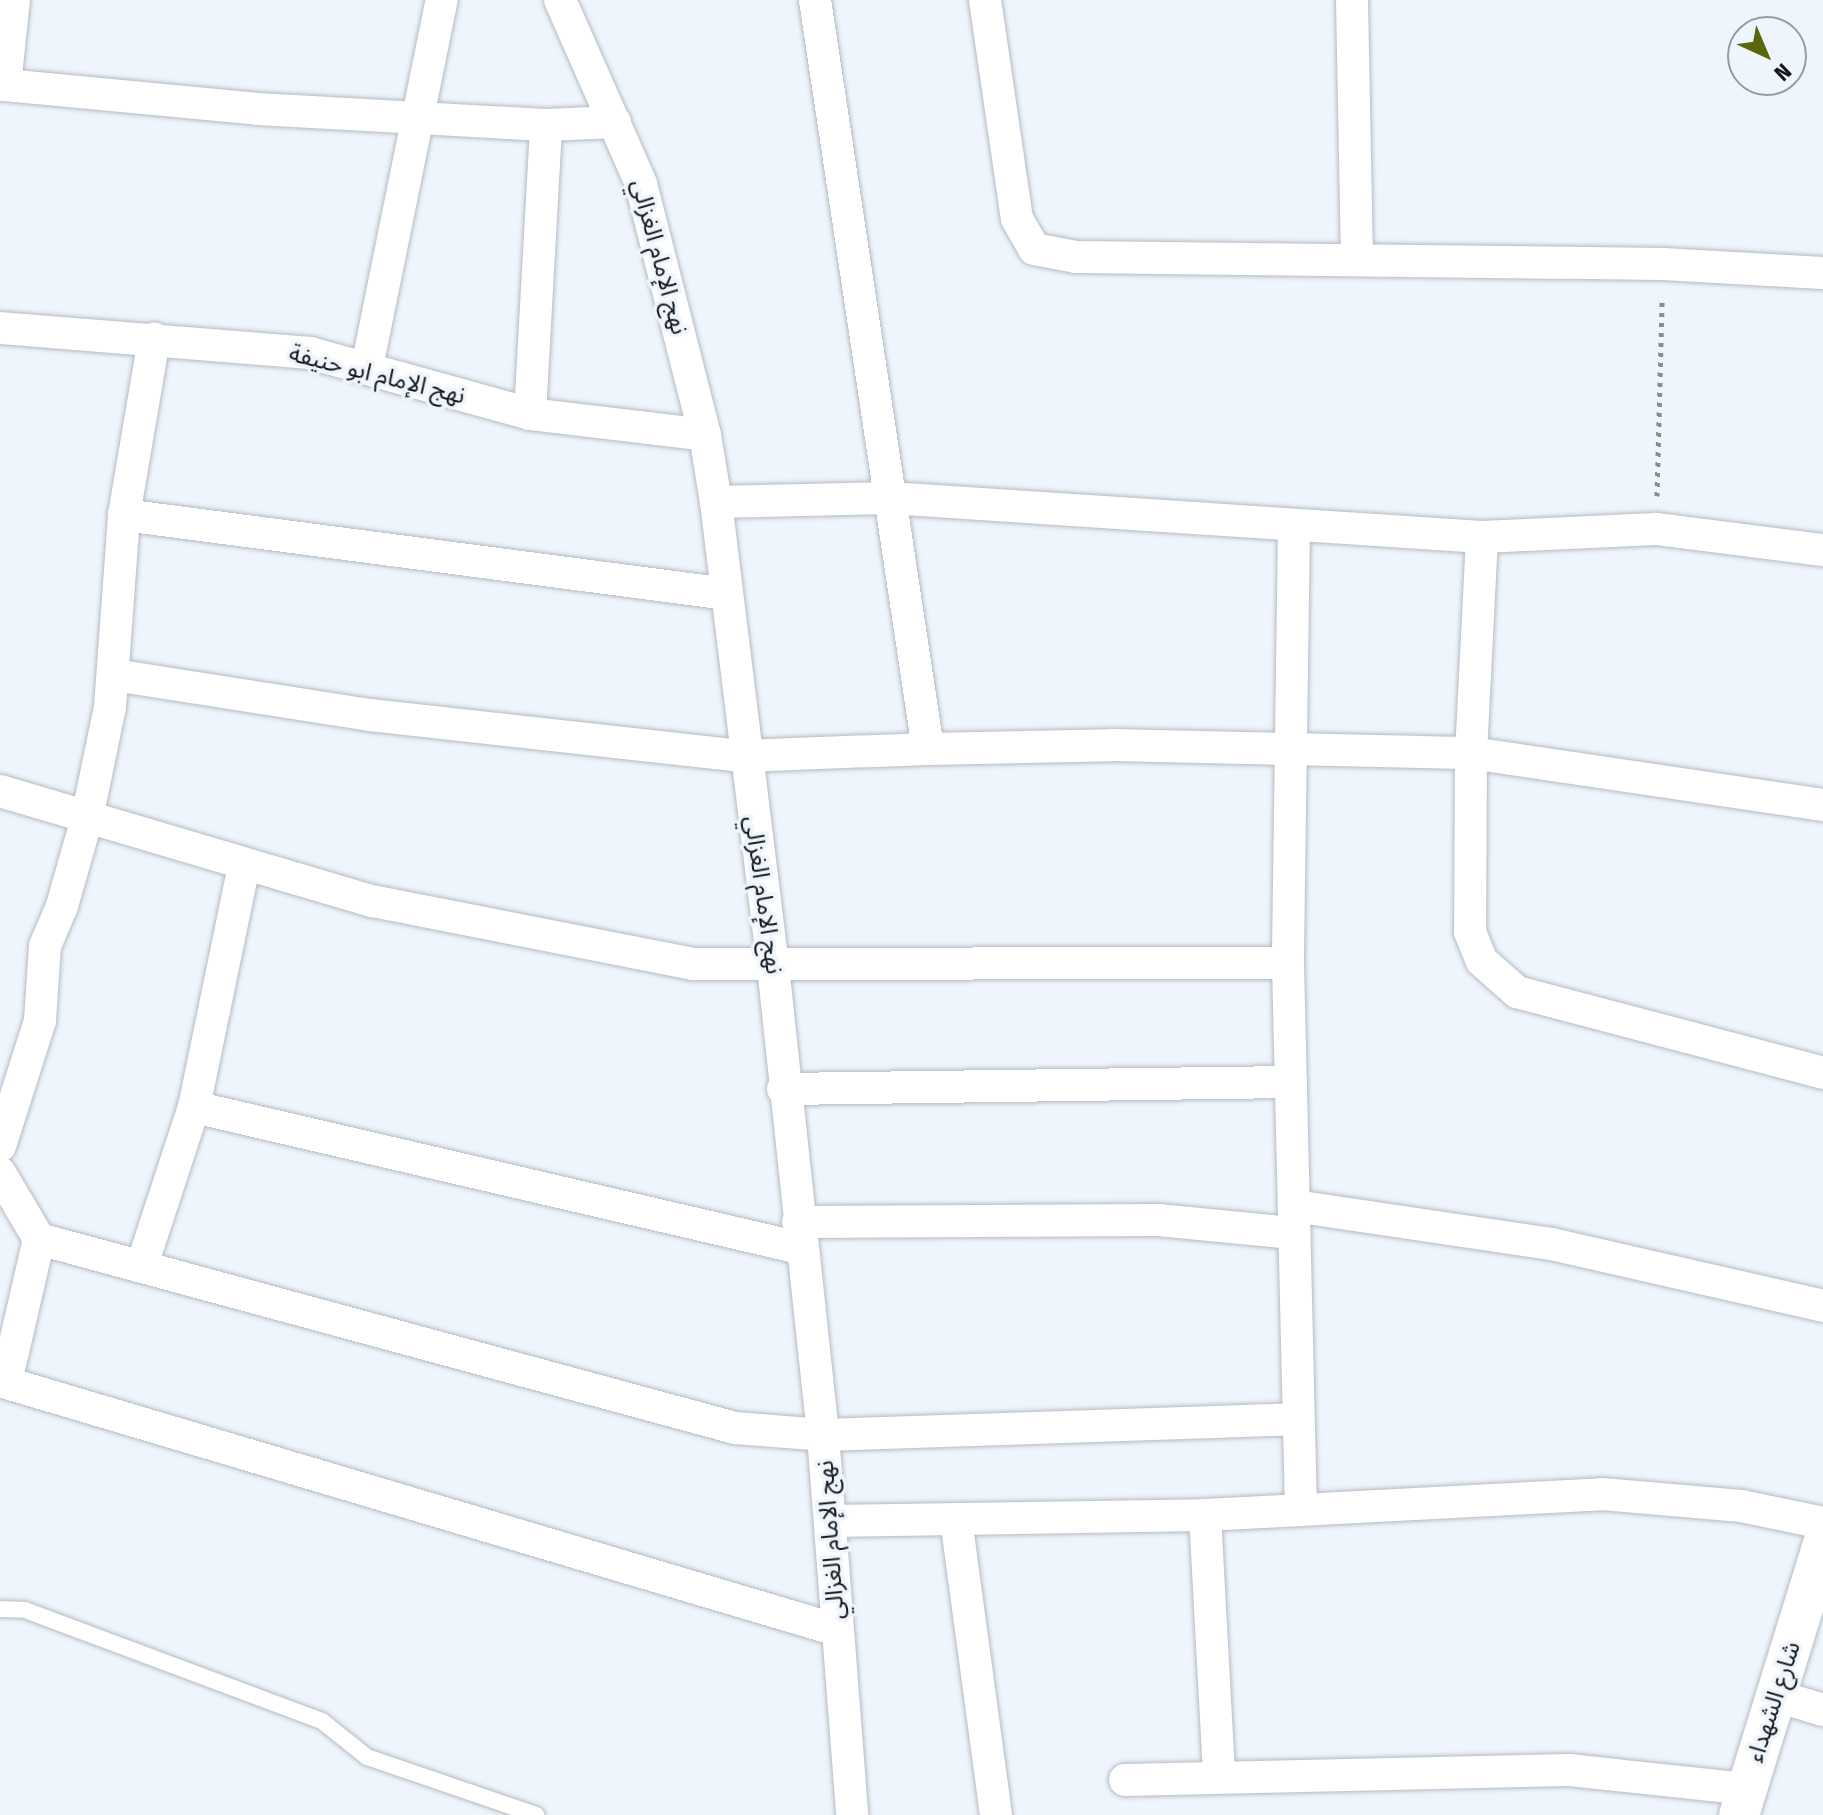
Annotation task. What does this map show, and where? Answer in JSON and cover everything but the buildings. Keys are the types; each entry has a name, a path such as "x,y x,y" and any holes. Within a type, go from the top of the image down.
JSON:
{"street":[{"path":"14,0 3,85 258,109 420,114 546,125 615,122"},
{"path":"367,367 442,0"},
{"name":"نهج الإمام الغزالي","path":"560,0 615,122 660,249 705,435 716,502 743,756 773,966 783,1089 823,1435 852,1815"},
{"path":"815,0 928,749"},
{"path":"985,0 1017,219 1034,249 1076,257 1663,264 1823,273"},
{"path":"1352,0 1357,259"},
{"path":"530,414 546,125"},
{"name":"نهج الإمام ابو حنيفة","path":"0,328 310,353 530,414 705,435"},
{"path":"0,1146 40,1021 45,946 62,906 87,818 114,675 124,515 154,339"},
{"path":"716,502 890,498 1482,537 1656,529 1823,550"},
{"path":"124,515 727,594"},
{"path":"1294,525 1288,963 1295,1419 1301,1509"},
{"path":"1482,537 1471,753 1470,932 1482,961 1517,992 1823,1073"},
{"path":"114,675 370,715 743,756 928,749 1292,748 1471,753 1823,805"},
{"path":"0,791 244,866 414,911 626,955 693,964 1288,963"},
{"path":"142,1265 194,1107 244,866"},
{"path":"783,1089 1291,1082"},
{"path":"194,1107 799,1235 1142,1219 1294,1220 1551,1244 1823,1306"},
{"path":"0,1173 39,1239 3,1382 837,1630"},
{"path":"39,1239 735,1428 823,1435 1295,1419"},
{"path":"831,1521 1205,1515 1602,1494 1741,1506 1823,1523"},
{"path":"1205,1515 1219,1775"},
{"path":"956,1519 996,1815"},
{"name":"شارع الشهداء","path":"1743,1802 1823,1544"},
{"path":"1777,1696 1823,1710"},
{"path":"1125,1780 1219,1775 1569,1770 1743,1802"}],"lane":[{"path":"0,1609 25,1610 322,1721 367,1757 536,1815"}],"path":[{"path":"1656,529 1663,264"}]}
